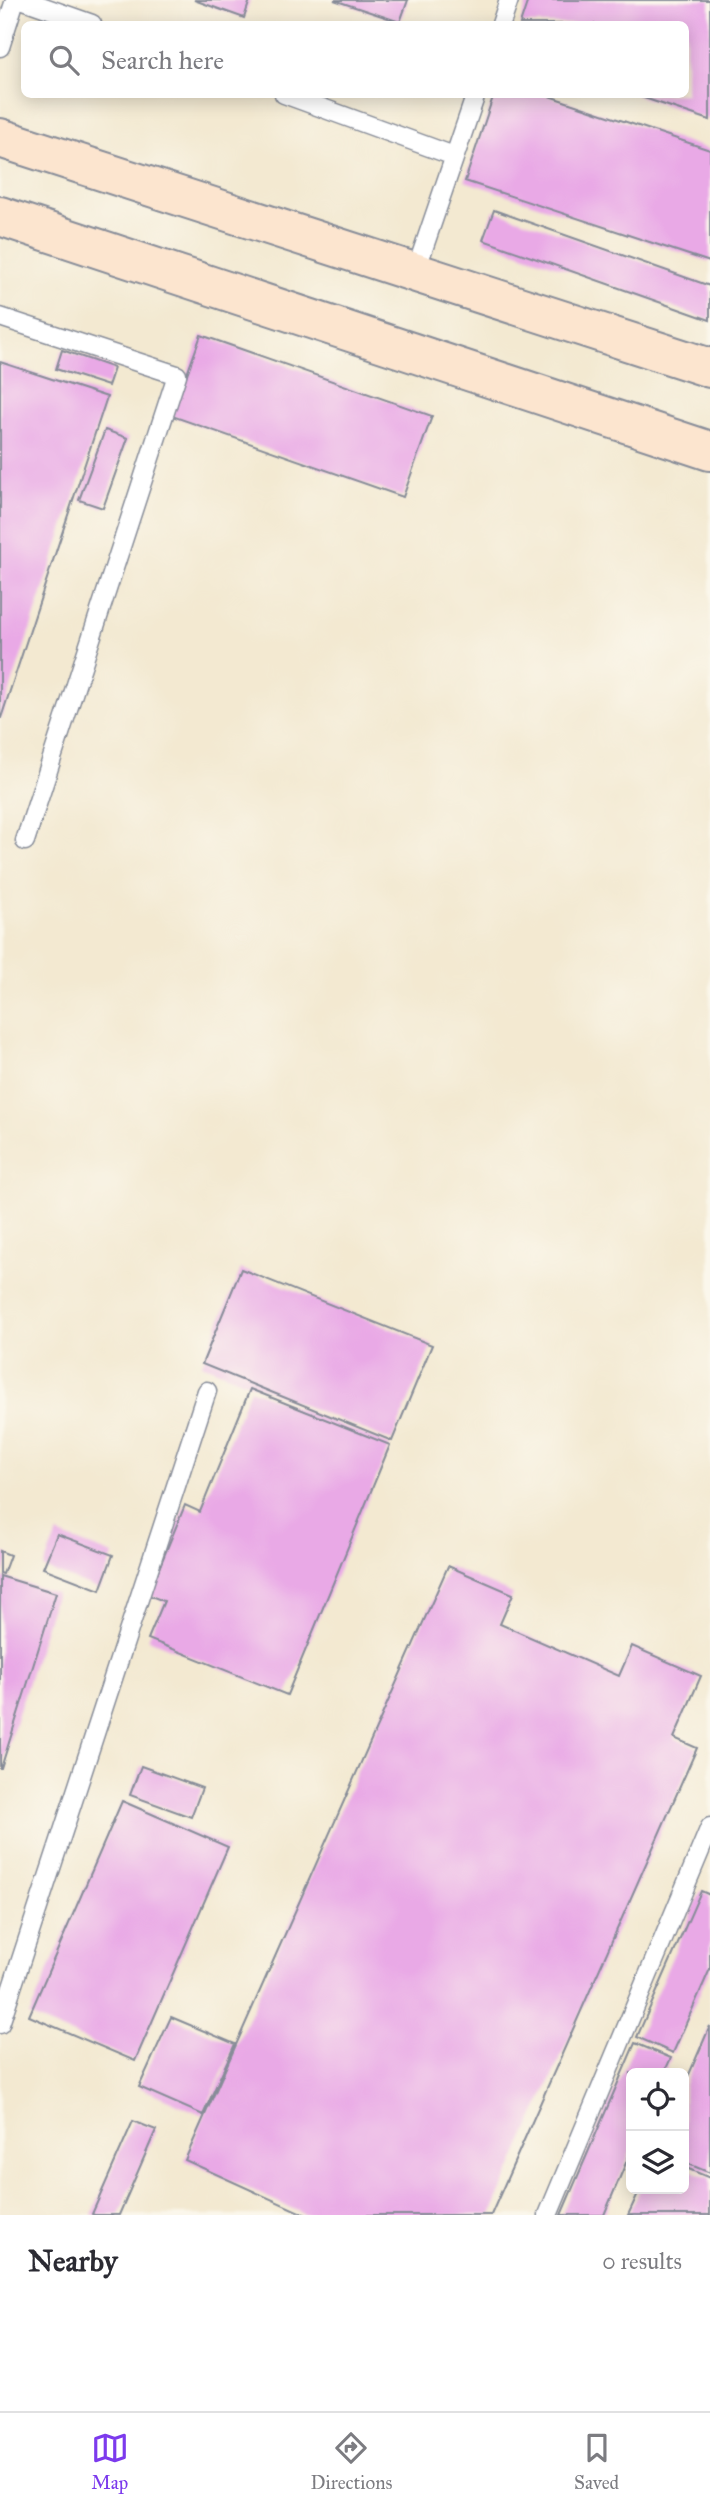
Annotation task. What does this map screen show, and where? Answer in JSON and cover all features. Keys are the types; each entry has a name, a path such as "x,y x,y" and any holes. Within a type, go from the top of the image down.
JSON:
{"street":[{"path":"0,138 710,368"},
{"path":"0,216 710,451"}],"lane":[{"path":"0,47 15,0"},
{"path":"24,0 84,21"},
{"path":"502,21 509,0"},
{"path":"295,98 454,156"},
{"path":"415,272 475,98"},
{"path":"0,317 177,375 25,841"},
{"path":"0,2024 207,1391"},
{"path":"548,2215 710,1827"}],"building":[{"path":"194,0 250,0 244,18"},
{"path":"334,0 408,0 400,21"},
{"path":"528,0 710,0 710,120 644,98 689,98 689,21 521,21"},
{"path":"493,98 555,98 710,150 710,262 465,181"},
{"path":"494,210 710,286 710,320 483,240"},
{"path":"201,335 432,416 403,497 172,416"},
{"path":"62,350 114,368 108,386 56,369"},
{"path":"0,362 107,397 1,718 0,718"},
{"path":"105,430 128,438 103,508 79,500"},
{"path":"241,1269 432,1345 392,1441 202,1364"},
{"path":"250,1389 390,1445 287,1695 148,1639 164,1601 148,1595 185,1505 200,1512"},
{"path":"57,1534 113,1555 100,1590 43,1568"},
{"path":"0,1551 10,1555 3,1574 0,1573"},
{"path":"448,1566 513,1594 500,1624 619,1676 632,1646 701,1676 674,1738 697,1748 491,2215 306,2215 185,2160"},
{"path":"0,1576 56,1593 1,1768 0,1768"},
{"path":"141,1766 202,1788 191,1817 130,1795"},
{"path":"122,1801 228,1847 135,2061 29,2016"},
{"path":"701,1891 710,1895 710,1969 673,2053 637,2037"},
{"path":"171,2017 235,2044 203,2115 139,2087"},
{"path":"710,2026 710,2173 689,2164 689,2074"},
{"path":"635,2043 671,2058 666,2068 626,2068 626,2163 604,2215 561,2215"},
{"path":"133,2121 156,2130 119,2215 94,2215 92,2214"},
{"path":"689,2169 710,2178 710,2215 628,2215 638,2194 689,2194"}]}
